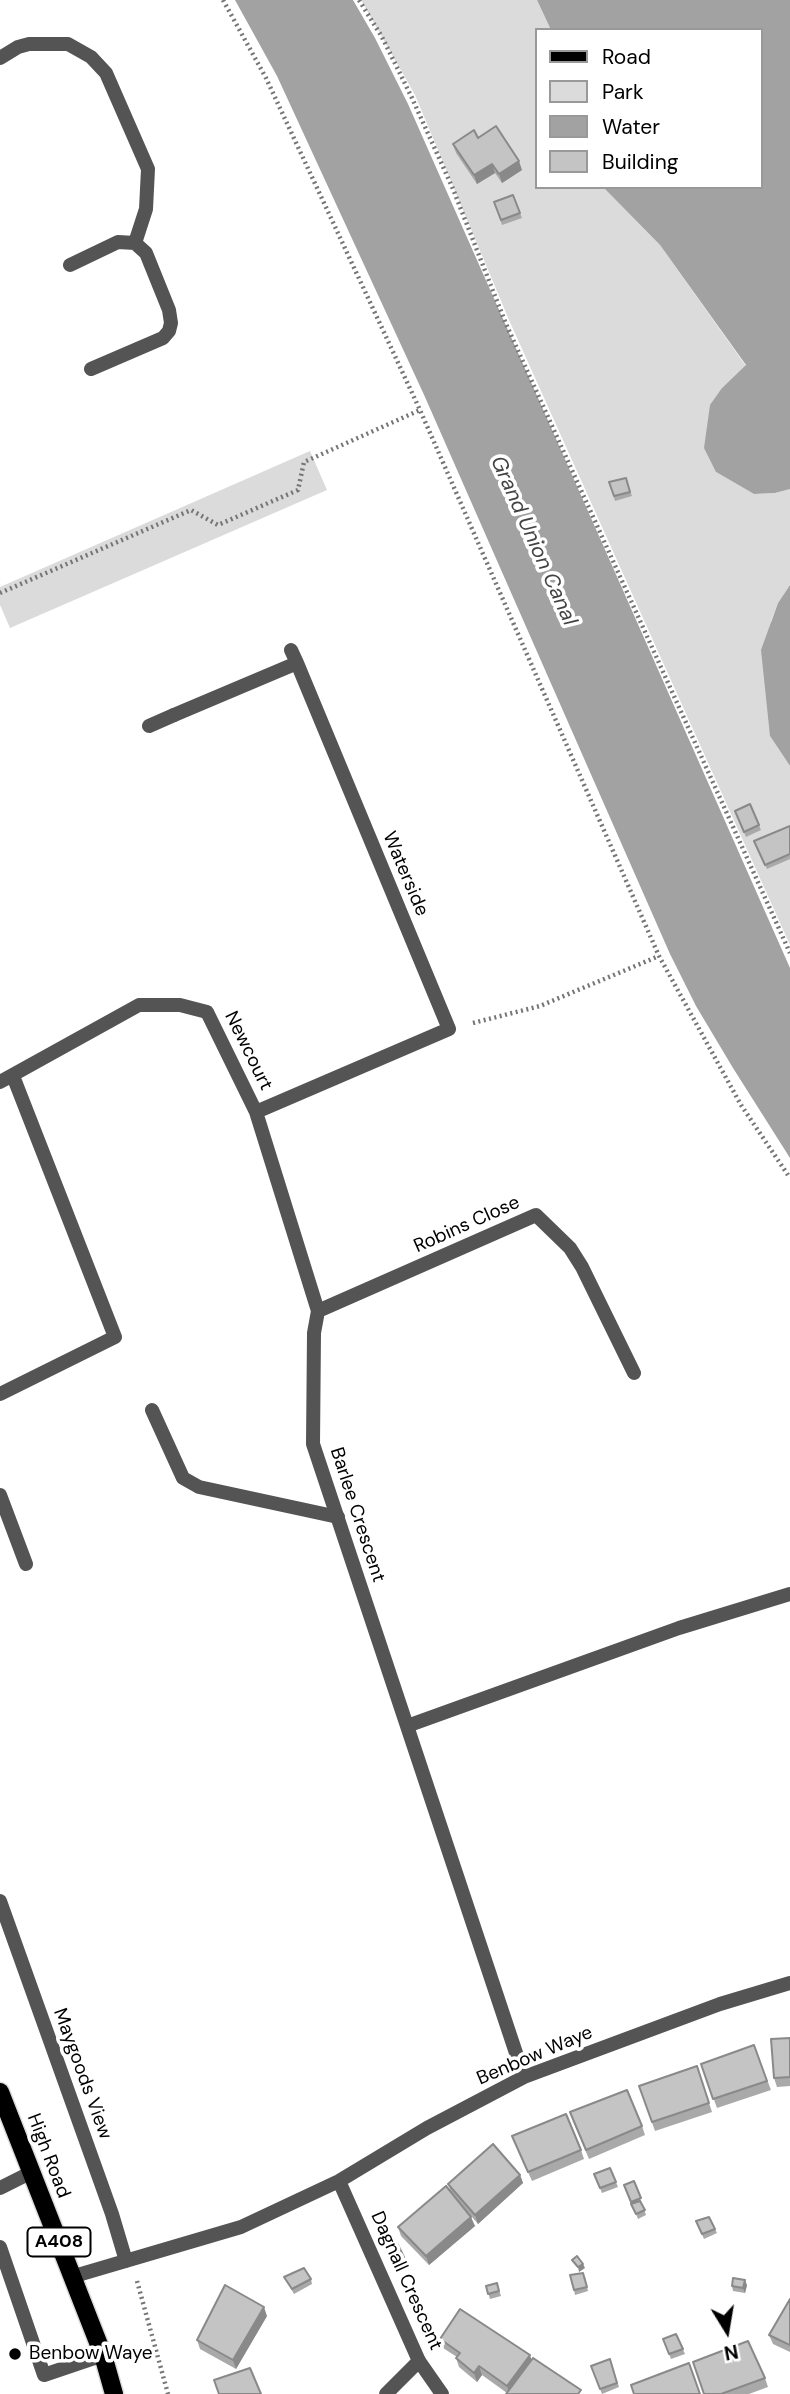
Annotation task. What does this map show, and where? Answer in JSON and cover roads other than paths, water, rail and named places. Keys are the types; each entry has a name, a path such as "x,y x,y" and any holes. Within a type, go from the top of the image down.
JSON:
{"main road":[{"name":"High Road","path":"0,2092 103,2355 114,2394"}],"street":[{"path":"0,58 18,47 41,43 68,44 91,57 106,73 148,169 146,209 135,243"},
{"path":"70,265 118,242 135,243 146,253 169,310 171,323 163,338 91,369"},
{"name":"Waterside","path":"149,726 294,657 449,1029 257,1112"},
{"name":"Newcourt","path":"0,1394 115,1337 7,1079 139,1005 180,1005 207,1012 257,1112 318,1311"},
{"name":"Robins Close","path":"318,1311 536,1215 570,1248 582,1267 634,1373"},
{"name":"Barlee Crescent","path":"318,1311 314,1333 313,1444 524,2077"},
{"path":"152,1410 183,1478 199,1487 338,1517"},
{"path":"0,1494 26,1563"},
{"path":"407,1726 679,1628 790,1594"},
{"name":"Maygoods View","path":"0,1900 129,2260"},
{"name":"Benbow Waye","path":"71,2277 242,2227 339,2181 427,2128 524,2077 720,2004 790,1983"},
{"path":"0,2188 32,2172"},
{"name":"Dagnall Crescent","path":"339,2181 419,2361 442,2394"},
{"path":"0,2247 44,2375 103,2355"},
{"path":"386,2394 419,2361"}],"water":[{"name":"Grand Union Canal","path":"235,0 353,0 408,104 790,968 790,1158 696,1006 670,954 425,397 277,76"},
{"path":"537,0 790,0 790,489 754,494 716,472 704,448 710,405 722,388 746,365 660,245 605,189 762,189 762,28 550,28"},
{"path":"790,585 790,766 770,736 761,650 778,603"}],"place":[{"name":"Benbow Waye","path":"15,2354"}]}
